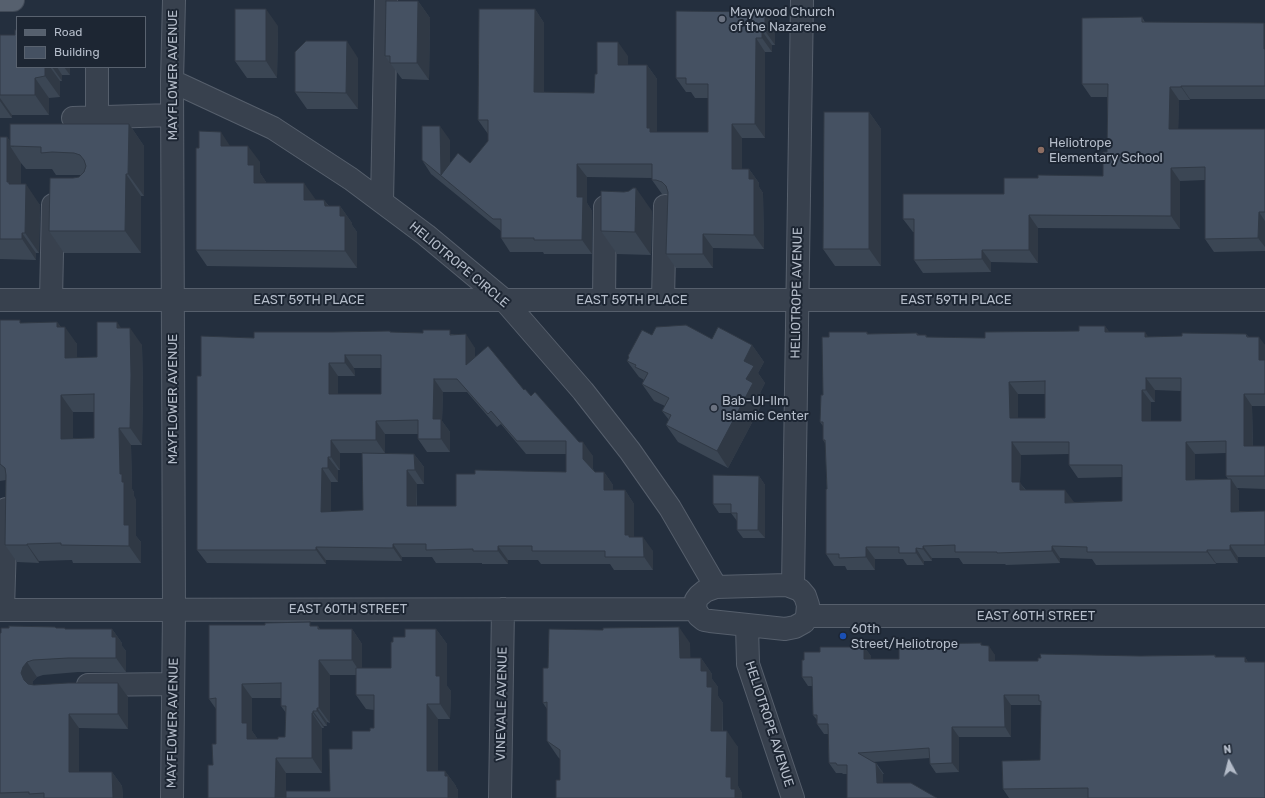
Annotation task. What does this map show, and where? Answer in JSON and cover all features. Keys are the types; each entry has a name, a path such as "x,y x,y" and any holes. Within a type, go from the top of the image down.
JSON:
{"main road":[{"path":"0,0 12,0"}],"street":[{"name":"MAYFLOWER AVENUE","path":"172,798 174,610 172,81 174,0"},
{"path":"382,202 386,0"},
{"name":"HELIOTROPE AVENUE","path":"793,586 802,0"},
{"path":"97,68 97,118"},
{"name":"HELIOTROPE CIRCLE","path":"172,81 273,128 351,179 426,235 504,300 583,391 630,451 670,508 716,587"},
{"path":"73,118 172,114"},
{"path":"51,300 53,191 56,188 61,187"},
{"path":"604,300 605,201 626,202"},
{"path":"663,300 665,206"},
{"name":"EAST 59TH PLACE","path":"0,300 1265,300"},
{"path":"2,610 6,492"},
{"path":"793,586 800,590 805,596 808,605 807,616 804,622 796,627 785,629 704,620 699,616 695,609 696,600 705,591 716,587 793,586"},
{"name":"VINEVALE AVENUE","path":"500,798 503,609"},
{"name":"EAST 60TH STREET","path":"2,610 695,609"},
{"name":"EAST 60TH STREET","path":"807,616 1265,616"},
{"name":"HELIOTROPE AVENUE","path":"747,625 748,664 793,798"},
{"path":"71,685 173,684"}],"building":[{"path":"386,1 418,1 417,63 390,63 390,56 385,56"},
{"path":"235,9 266,9 266,61 235,61"},
{"path":"479,9 535,9 534,92 594,93 595,74 597,74 597,42 618,42 618,65 647,65 647,128 650,128 650,132 708,132 708,84 686,84 686,78 676,78 676,11 765,12 765,31 762,31 762,38 756,38 755,124 732,124 732,169 749,169 749,179 754,179 754,235 703,234 703,254 666,254 668,192 666,186 662,182 652,180 652,164 577,164 577,197 583,197 582,240 501,238 501,219 493,219 422,160 422,126 440,126 441,175 458,153 470,163 488,141 488,120 478,120"},
{"path":"1142,17 1142,22 1264,23 1265,86 1170,87 1169,129 1265,129 1265,212 1259,212 1258,238 1205,239 1205,167 1171,168 1171,216 1029,215 1029,250 982,250 982,259 914,260 914,219 903,219 903,194 1004,194 1004,178 1038,178 1038,175 1103,176 1103,152 1107,152 1108,84 1082,84 1082,18"},
{"path":"16,30 16,68 45,68 45,76 35,78 35,95 0,95 0,35 15,35"},
{"path":"306,41 347,41 346,93 295,92 295,52"},
{"path":"824,112 869,112 869,249 823,249"},
{"path":"10,124 129,124 125,231 49,231 50,178 79,177 84,172 86,166 84,160 80,155 74,153 41,153 41,147 10,146"},
{"path":"199,131 221,132 221,146 248,146 248,165 254,165 254,183 304,183 304,200 324,200 325,206 340,206 340,216 345,216 345,251 196,250 196,148 199,148"},
{"path":"0,137 7,137 7,182 9,182 9,184 26,184 25,233 22,233 22,239 0,239"},
{"path":"636,188 635,232 601,231 601,191 624,192"},
{"path":"0,320 20,320 20,323 57,322 57,327 65,327 65,358 97,357 97,322 117,322 117,328 130,328 130,428 119,428 120,474 122,474 122,482 124,482 124,525 129,525 129,546 61,545 61,543 5,545 6,475 5,468 0,464","holes":["94,394 94,438 61,439 61,395"]},
{"name":"Bab-Ul-Ilm Islamic Center","path":"686,325 712,339 718,327 752,345 744,361 754,366 746,379 753,383 717,451 666,425 671,415 662,411 669,398 642,384 648,373 635,367 636,365 627,361 628,356 642,330 652,335 656,327"},
{"path":"1079,326 1105,326 1105,332 1145,332 1145,337 1182,336 1182,333 1246,334 1247,337 1259,337 1259,360 1265,360 1265,394 1244,394 1244,446 1265,446 1265,476 1226,476 1226,441 1186,442 1186,480 1231,479 1231,512 1265,511 1265,545 1230,545 1230,550 1207,550 1207,552 1087,552 1087,547 1052,546 1052,551 997,553 955,552 955,545 923,546 923,549 916,548 916,553 899,553 899,547 866,547 866,557 839,558 839,554 826,554 827,489 825,440 823,440 823,422 820,422 821,395 823,395 822,337 829,337 829,332 867,332 867,334 917,333 917,335 926,335 926,337 985,338 985,332 1079,331","holes":["1146,378 1181,378 1181,421 1142,421 1142,390 1146,390","1045,381 1045,418 1010,418 1009,382","1012,442 1069,442 1069,465 1122,465 1122,501 1065,503 1065,490 1020,490 1020,482 1012,482"]},
{"path":"423,330 450,330 450,335 466,334 466,365 488,346 524,390 525,389 531,396 535,392 579,442 583,442 583,459 595,472 604,472 604,490 625,490 625,535 629,535 629,537 643,537 644,557 605,557 605,551 532,551 532,546 498,546 498,551 473,551 473,549 426,550 426,544 393,544 393,548 316,547 316,550 197,550 197,376 201,376 201,336 254,338 254,332 390,331 423,333","holes":["345,355 381,355 381,394 329,394 329,363 345,363","434,379 457,379 488,414 491,411 517,441 566,441 566,472 475,470 475,474 456,474 456,506 407,506 407,470 415,470 414,454 362,453 363,510 321,512 322,468 328,468 328,457 331,457 331,440 376,440 376,421 418,420 418,439 441,439 441,419 433,419"]},
{"path":"713,475 759,476 758,530 737,530 737,513 731,513 731,504 713,504"},
{"path":"310,622 310,626 318,626 318,629 352,629 352,660 319,660 319,708 317,708 317,711 313,711 312,713 312,758 276,758 275,798 208,798 208,765 213,765 212,744 216,744 216,698 209,699 209,625 265,625 265,623","holes":["281,683 281,706 286,706 285,737 278,737 278,739 247,739 247,723 242,723 242,684"]},
{"path":"9,626 55,627 65,629 112,629 112,637 116,637 116,658 33,660 27,662 21,673 24,680 28,684 34,685 118,683 118,714 69,714 69,772 112,772 113,798 44,798 44,793 0,793 0,633 1,628 9,628"},
{"path":"679,627 680,658 701,658 701,671 707,671 707,687 712,687 711,731 727,731 726,777 731,777 731,789 735,789 735,798 556,798 556,780 560,780 560,750 547,741 547,702 543,703 543,668 548,668 549,629 603,630 603,628"},
{"path":"405,629 436,629 436,676 440,676 440,704 427,704 427,771 445,771 445,776 448,776 448,798 286,798 286,791 330,791 329,749 352,749 352,731 370,731 370,728 374,728 374,695 356,695 356,668 391,668 391,642 393,642 393,637 405,637"},
{"path":"981,643 981,645 989,646 989,661 1038,661 1038,658 1041,658 1040,654 1140,656 1215,655 1215,657 1245,657 1245,662 1265,662 1265,798 1088,798 1088,788 1003,789 1002,761 1040,760 1041,701 1039,701 1039,695 1004,695 1005,727 952,727 952,763 930,764 929,748 858,753 877,764 877,783 911,783 937,798 847,798 847,765 829,763 828,724 817,724 817,715 813,715 812,677 802,677 802,660 804,660 804,652 820,652 820,647 864,647 864,659 899,659 899,646 906,646 906,644"}],"place":[{"name":"Maywood Church of the Nazarene","path":"722,19"},
{"name":"Heliotrope Elementary School","path":"1041,150"},
{"name":"Bab-Ul-Ilm Islamic Center","path":"714,408"},
{"name":"60th Street/Heliotrope","path":"843,636"}]}
